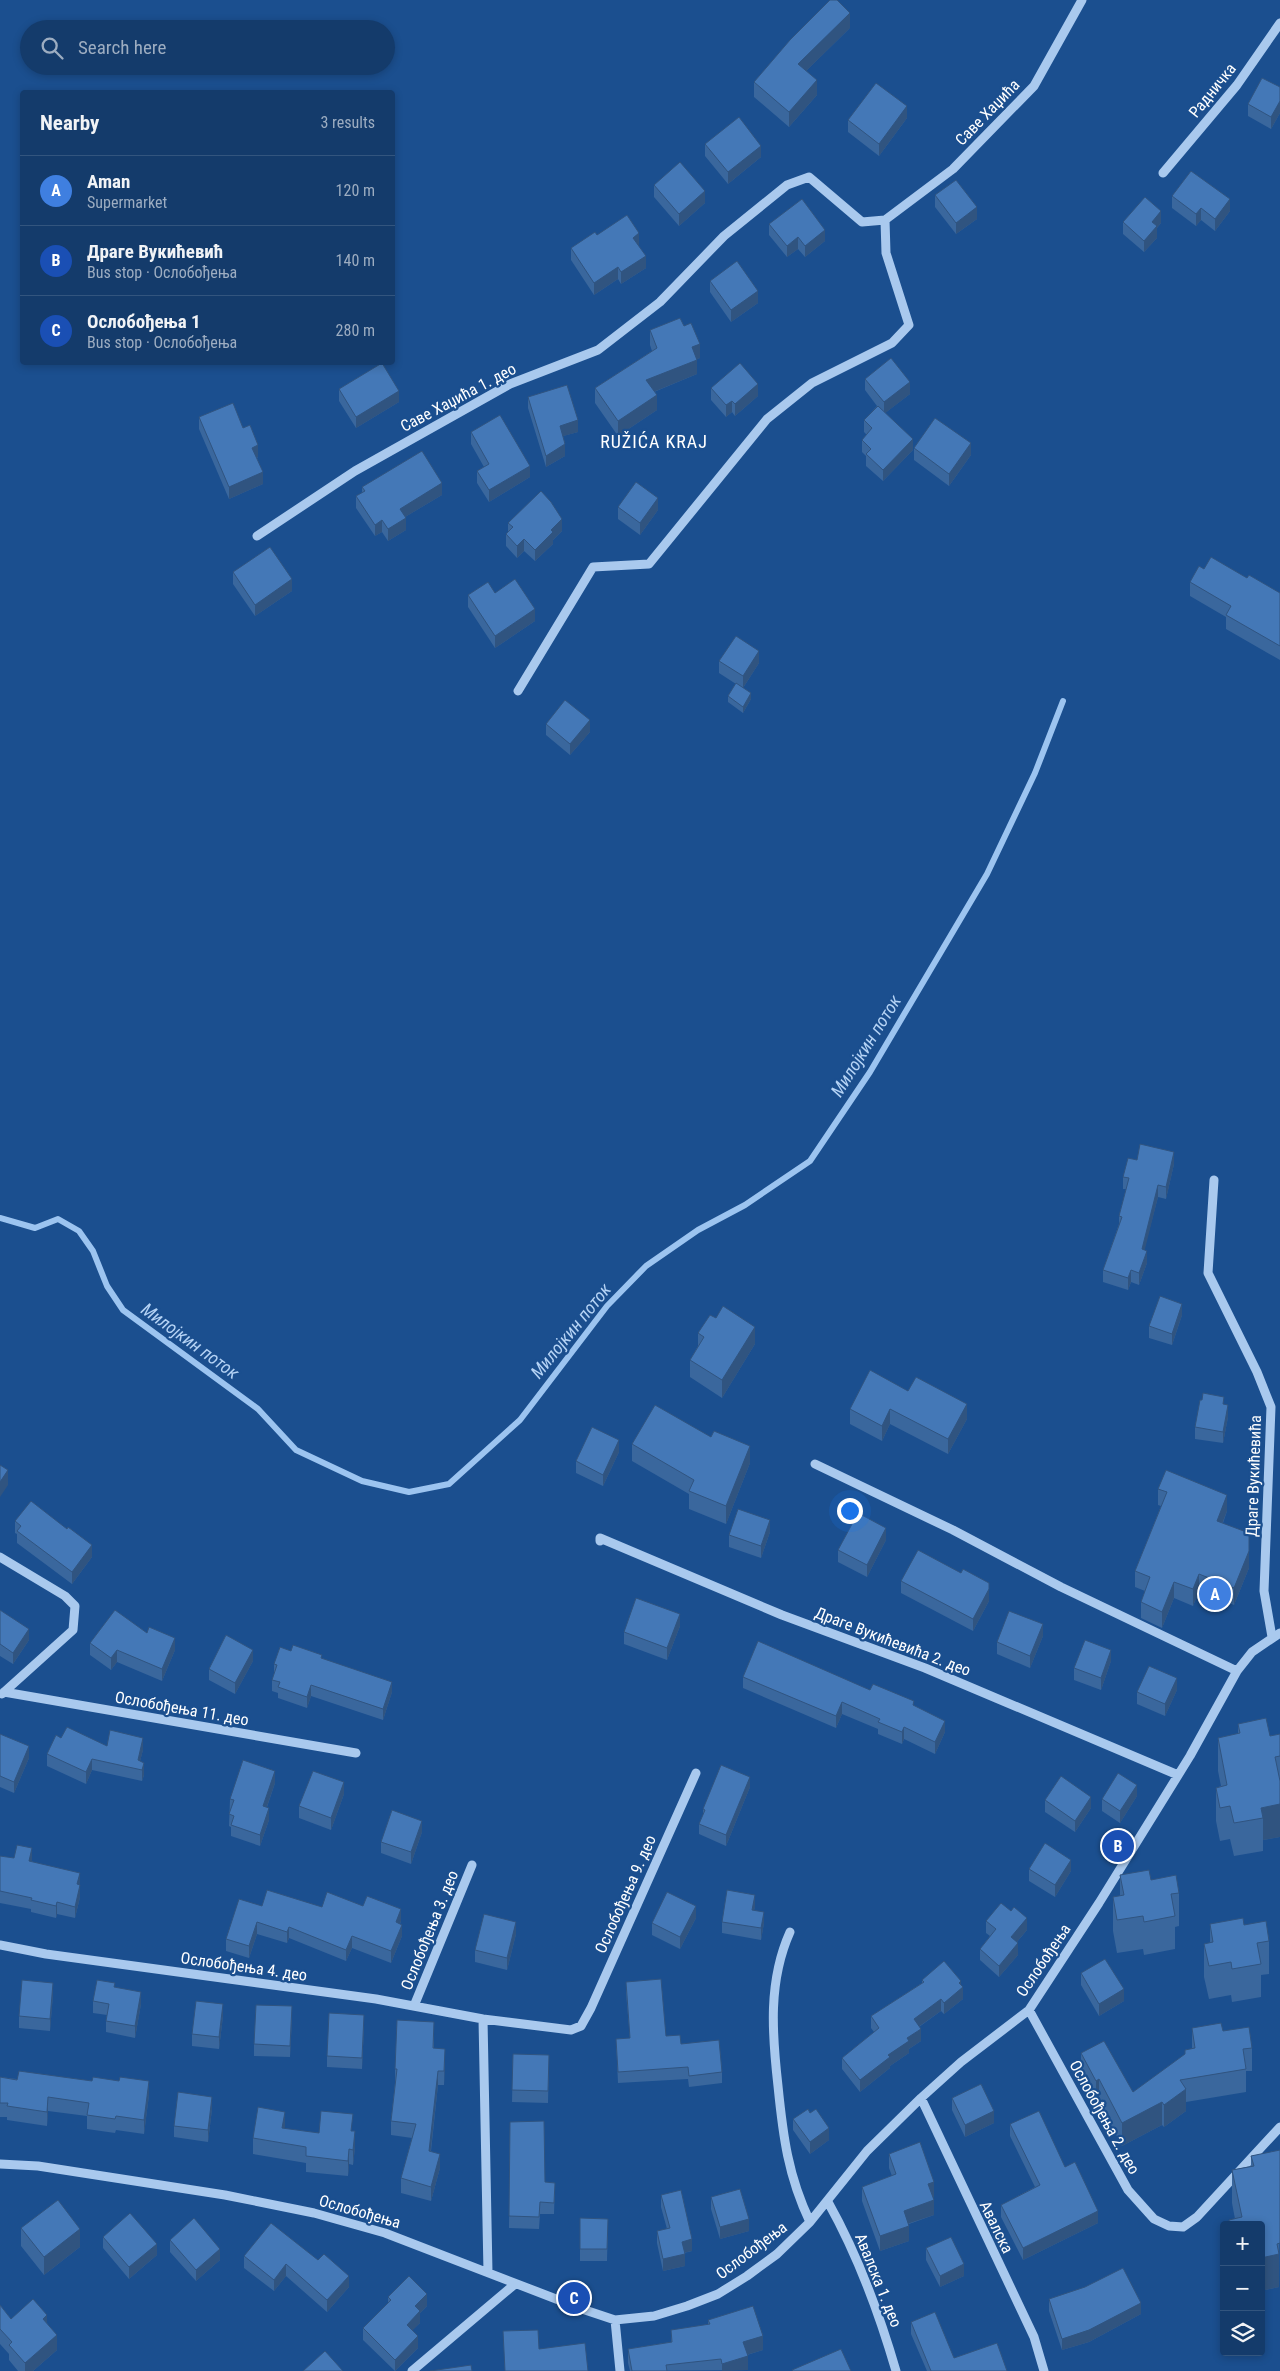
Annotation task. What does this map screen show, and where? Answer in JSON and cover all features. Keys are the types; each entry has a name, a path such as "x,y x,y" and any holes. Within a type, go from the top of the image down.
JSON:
{"street":[{"name":"Саве Хаџића","path":"885,220 953,169 1034,86 1082,0"},
{"name":"Радничка","path":"1163,173 1237,85 1280,23"},
{"name":"Саве Хаџића 1. део","path":"257,536 355,471 510,384 598,350 660,302 724,236 787,185 809,177 862,222 885,220"},
{"path":"518,691 593,567 648,564 767,419 812,383 892,343 910,325 886,253 885,220"},
{"name":"Драге Вукићевића","path":"1214,1180 1208,1273 1271,1407 1264,1591 1276,1635"},
{"path":"815,1464 952,1530 1061,1588 1237,1671"},
{"name":"Драге Вукићевића 2. део","path":"600,1540 600,1538 782,1615 925,1668 1178,1775"},
{"path":"0,1556 64,1596 75,1606 74,1630 2,1694"},
{"name":"Ослобођења","path":"0,2164 38,2166 225,2194 314,2213 385,2233 615,2320 654,2316 718,2294 777,2254 828,2202 868,2151 921,2098 961,2062 1028,2010 1094,1910 1178,1775 1237,1671 1252,1652 1276,1635"},
{"name":"Ослобођења 11. део","path":"2,1694 356,1753"},
{"name":"Ослобођења 9. део","path":"581,2026 696,1773"},
{"name":"Ослобођења 3. део","path":"414,2006 472,1864"},
{"path":"790,1932 782,1948 775,1980 774,2049 788,2164 798,2196 810,2222"},
{"name":"Ослобођења 4. део","path":"0,1945 46,1954 376,1999 483,2019 571,2030 581,2026"},
{"name":"Ослобођења 2. део","path":"1028,2010 1128,2190 1154,2219 1170,2226 1183,2227 1197,2217 1280,2127"},
{"path":"483,2019 488,2272"},
{"name":"Авалска","path":"921,2098 1034,2337 1044,2371"},
{"name":"Авалска 1. део","path":"828,2202 840,2224 887,2340 896,2371"},
{"path":"412,2371 516,2284"},
{"path":"615,2320 620,2371"}],"building":[{"path":"830,0 837,0 850,13 798,64 817,80 789,112 754,82 790,40"},
{"path":"1262,78 1280,87 1280,101 1271,117 1248,104"},
{"path":"876,83 907,106 879,144 848,120"},
{"path":"739,117 761,146 728,172 705,144"},
{"path":"680,162 705,191 679,214 654,185"},
{"path":"1191,171 1230,199 1215,219 1201,208 1196,214 1172,196"},
{"path":"956,180 977,207 956,223 935,195"},
{"path":"1145,197 1161,211 1152,222 1157,226 1144,241 1123,222"},
{"path":"802,199 825,230 805,246 798,237 787,246 769,224"},
{"path":"627,215 639,233 633,238 646,256 621,272 618,267 594,283 571,248 595,232 597,235"},
{"path":"737,261 758,291 731,310 710,281"},
{"path":"680,318 684,326 691,323 700,344 692,347 697,360 646,380 657,395 618,421 595,388 657,348 650,330"},
{"path":"891,358 910,382 884,402 865,379"},
{"path":"740,363 758,384 735,404 732,401 726,405 711,388"},
{"path":"379,365 383,365 399,391 356,417 339,389"},
{"path":"567,385 578,420 560,426 565,444 546,456 528,397"},
{"path":"233,403 243,428 250,425 258,445 252,448 263,472 229,487 199,417"},
{"path":"878,406 913,439 883,470 866,454 871,449 862,440 872,428 864,420"},
{"path":"500,415 530,466 489,490 477,471 489,464 471,432"},
{"path":"935,418 971,443 949,474 914,448"},
{"path":"422,451 442,483 400,509 406,518 388,529 382,520 375,525 356,496 365,491 362,487"},
{"path":"636,482 658,498 640,523 618,507"},
{"path":"541,491 562,519 551,530 553,532 535,550 524,539 517,546 506,534 513,527 508,523"},
{"path":"270,547 292,579 255,605 233,572"},
{"path":"1211,557 1247,578 1249,575 1280,593 1280,646 1226,615 1231,606 1190,582 1199,566 1204,569"},
{"path":"515,579 535,609 495,636 468,595 488,582 495,593"},
{"path":"736,636 759,651 743,676 719,661"},
{"path":"736,683 751,693 743,707 728,696"},
{"path":"565,700 590,720 570,744 546,724"},
{"path":"1140,1144 1174,1152 1166,1187 1158,1185 1142,1249 1147,1251 1139,1273 1131,1270 1128,1278 1103,1270 1122,1217 1119,1216 1129,1178 1123,1177 1128,1158 1137,1160"},
{"path":"1160,1296 1182,1304 1172,1334 1149,1326"},
{"path":"723,1306 755,1327 722,1380 690,1360 704,1337 698,1333 710,1315 716,1318"},
{"path":"870,1370 908,1391 916,1377 967,1404 948,1439 890,1409 882,1426 850,1409"},
{"path":"1203,1393 1224,1397 1223,1404 1228,1405 1223,1432 1195,1427"},
{"path":"655,1405 711,1437 714,1431 750,1446 726,1506 689,1491 694,1480 632,1444"},
{"path":"592,1427 619,1440 603,1475 576,1461"},
{"path":"0,1465 8,1470 0,1482"},
{"path":"1166,1470 1227,1495 1217,1521 1249,1533 1249,1551 1234,1588 1199,1574 1193,1589 1174,1582 1162,1612 1141,1602 1150,1577 1135,1571 1167,1492 1158,1489"},
{"path":"31,1501 67,1529 68,1527 92,1545 72,1572 17,1531 21,1526 15,1521"},
{"path":"738,1509 770,1520 761,1546 729,1535"},
{"path":"858,1513 886,1528 867,1565 838,1550"},
{"path":"918,1550 961,1573 963,1569 989,1583 989,1589 973,1619 901,1581"},
{"path":"636,1598 680,1614 667,1648 624,1632"},
{"path":"0,1610 29,1629 13,1653 0,1644"},
{"path":"115,1610 147,1633 149,1627 175,1638 162,1669 117,1650 111,1658 90,1643"},
{"path":"1009,1611 1043,1624 1030,1656 997,1642"},
{"path":"226,1635 253,1650 235,1683 209,1669"},
{"path":"1085,1640 1111,1650 1101,1678 1074,1668"},
{"path":"758,1641 870,1690 873,1684 914,1701 913,1705 945,1721 935,1742 904,1727 902,1732 878,1722 880,1719 842,1702 836,1716 743,1677"},
{"path":"293,1645 322,1655 321,1658 392,1682 383,1709 311,1685 307,1697 278,1687 280,1682 272,1680 277,1665 274,1664 280,1647 291,1651"},
{"path":"1149,1666 1177,1678 1165,1704 1137,1692"},
{"path":"1266,1718 1270,1736 1280,1734 1280,1756 1275,1757 1280,1781 1280,1804 1261,1808 1263,1818 1234,1823 1230,1806 1220,1808 1216,1788 1227,1785 1218,1738 1240,1733 1238,1724"},
{"path":"67,1727 107,1746 110,1730 143,1738 138,1760 144,1763 142,1770 92,1759 86,1772 47,1754 56,1735 61,1738"},
{"path":"0,1734 29,1746 14,1782 0,1776"},
{"path":"243,1760 275,1771 263,1806 269,1808 260,1835 231,1825 234,1816 229,1814 234,1800 230,1799"},
{"path":"721,1765 750,1777 726,1835 699,1824"},
{"path":"313,1771 344,1782 331,1818 299,1806"},
{"path":"1118,1773 1137,1785 1120,1811 1102,1799"},
{"path":"1061,1776 1091,1797 1075,1821 1045,1800"},
{"path":"392,1810 422,1821 411,1852 381,1842"},
{"path":"1045,1843 1071,1860 1055,1885 1029,1869"},
{"path":"17,1845 32,1848 29,1861 80,1873 77,1884 80,1885 75,1907 57,1902 56,1906 31,1900 32,1898 0,1891 0,1856 14,1858"},
{"path":"1149,1870 1151,1880 1176,1875 1179,1893 1171,1894 1175,1916 1144,1922 1143,1916 1117,1920 1113,1897 1124,1895 1120,1875"},
{"path":"267,1890 322,1907 327,1892 363,1906 367,1896 401,1909 396,1922 402,1925 391,1951 352,1936 346,1950 289,1927 287,1932 257,1922 249,1946 226,1939 239,1899 262,1906"},
{"path":"727,1890 755,1895 752,1910 764,1912 761,1928 722,1922"},
{"path":"667,1892 696,1906 680,1937 652,1923"},
{"path":"1001,1903 1011,1911 1014,1907 1027,1918 1011,1937 1018,1943 999,1966 980,1949 996,1929 986,1921"},
{"path":"484,1914 516,1922 507,1958 475,1950"},
{"path":"1243,1918 1244,1925 1266,1921 1269,1941 1257,1943 1261,1964 1232,1969 1231,1962 1209,1966 1204,1944 1213,1942 1210,1924"},
{"path":"1105,1959 1124,1989 1099,2004 1081,1973"},
{"path":"944,1961 961,1981 959,1983 963,1987 944,2003 941,1999 914,2019 921,2029 907,2038 909,2041 888,2055 890,2057 860,2080 842,2058 879,2028 871,2016 924,1982 922,1980"},
{"path":"661,1979 666,2036 680,2035 681,2044 719,2040 722,2072 689,2076 688,2067 618,2072 616,2039 630,2038 626,1982"},
{"path":"22,1980 53,1983 50,2019 19,2016"},
{"path":"97,1980 115,1983 114,1987 141,1992 135,2026 106,2021 109,2004 93,2001"},
{"path":"196,2001 223,2004 219,2037 192,2034"},
{"path":"256,2005 292,2006 290,2046 254,2044"},
{"path":"329,2013 364,2015 362,2058 327,2056"},
{"path":"397,2020 434,2022 433,2048 445,2049 444,2071 438,2071 429,2151 440,2154 431,2187 401,2178 416,2124 391,2121 397,2069 395,2069"},
{"path":"1221,2023 1223,2031 1249,2027 1252,2048 1243,2049 1246,2069 1180,2080 1186,2089 1164,2105 1162,2102 1122,2123 1099,2079 1096,2081 1081,2053 1104,2041 1133,2092 1185,2054 1185,2050 1195,2048 1192,2028"},
{"path":"513,2054 549,2055 548,2091 512,2090"},
{"path":"19,2071 92,2081 93,2077 119,2081 120,2077 149,2081 144,2120 116,2116 115,2119 87,2115 89,2103 48,2097 47,2112 7,2106 8,2103 0,2103 0,2077 17,2080"},
{"path":"981,2084 994,2111 965,2125 952,2098"},
{"path":"178,2092 212,2097 208,2130 174,2126"},
{"path":"258,2107 285,2112 282,2128 319,2133 321,2111 353,2114 351,2131 355,2131 353,2150 349,2149 348,2161 306,2156 306,2147 253,2138"},
{"path":"808,2109 810,2113 816,2109 829,2128 810,2142 793,2119"},
{"path":"1039,2111 1065,2167 1075,2162 1098,2211 1023,2248 1001,2205 1040,2185 1010,2124"},
{"path":"544,2121 545,2182 555,2183 554,2203 540,2202 539,2217 509,2216 510,2122"},
{"path":"920,2142 934,2182 928,2184 934,2200 904,2211 909,2226 880,2236 862,2187 896,2174 889,2154"},
{"path":"1280,2150 1280,2243 1277,2244 1279,2254 1265,2257 1265,2221 1229,2220 1242,2217 1232,2170 1254,2166 1251,2156"},
{"path":"740,2189 749,2219 720,2227 711,2197"},
{"path":"681,2190 692,2239 682,2242 685,2254 663,2259 657,2231 670,2228 661,2195"},
{"path":"58,2200 80,2229 44,2257 21,2228"},
{"path":"130,2213 157,2244 129,2267 103,2237"},
{"path":"194,2218 220,2249 196,2270 170,2240"},
{"path":"580,2218 608,2219 607,2249 580,2249"},
{"path":"271,2223 318,2260 324,2254 349,2276 327,2300 286,2264 274,2280 244,2256"},
{"path":"951,2237 964,2264 940,2276 926,2248"},
{"path":"1123,2268 1141,2303 1089,2330 1062,2339 1049,2299 1085,2287"},
{"path":"409,2276 427,2294 415,2306 420,2311 407,2325 418,2336 395,2360 363,2328 391,2300 388,2297"},
{"path":"33,2299 47,2315 43,2319 57,2335 25,2363 9,2345 12,2342 0,2329 0,2305 11,2319"},
{"path":"753,2306 763,2336 743,2342 748,2356 722,2364 721,2359 666,2365 667,2371 632,2371 628,2349 672,2342 671,2330 710,2324 708,2320"},
{"path":"935,2312 954,2358 997,2343 1007,2371 931,2371 911,2322"},
{"path":"538,2330 539,2349 585,2343 588,2371 505,2371 503,2331"},
{"path":"841,2349 851,2371 792,2370"},
{"path":"325,2351 343,2371 303,2371"},
{"path":"471,2365 472,2371 430,2371"}],"waterway":[{"name":"Милојкин поток","path":"0,1218 35,1228 58,1219 79,1231 93,1251 107,1286 123,1310 258,1409 296,1450 362,1481 409,1492 449,1484 520,1420 607,1306 646,1266 698,1230 745,1205 810,1161 870,1072 987,874 1035,773 1063,701"}],"place":[{"name":"Aman","path":"1215,1594"},
{"name":"Драге Вукићевић","path":"1118,1846"},
{"name":"Ослобођења 1","path":"574,2298"}],"district":[{"name":"RUŽIĆA KRAJ","path":"654,442"}]}
